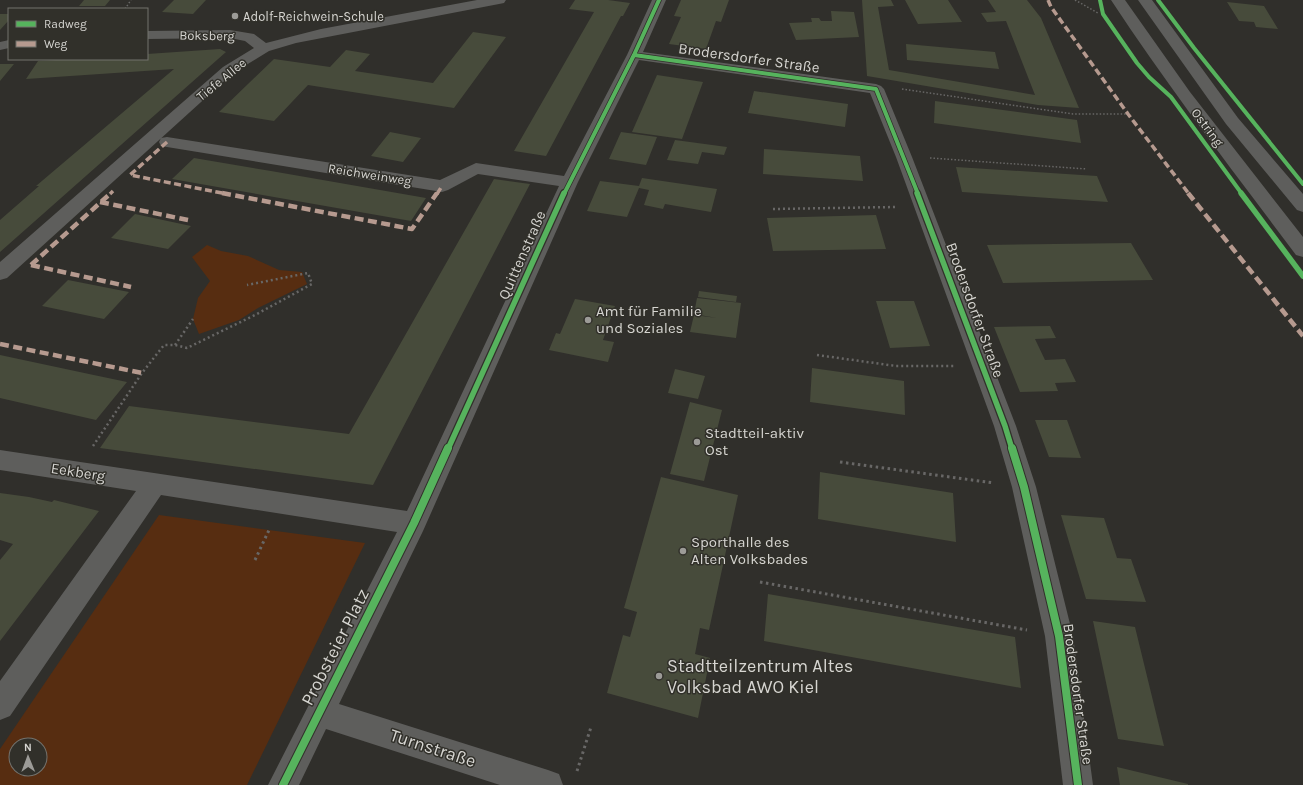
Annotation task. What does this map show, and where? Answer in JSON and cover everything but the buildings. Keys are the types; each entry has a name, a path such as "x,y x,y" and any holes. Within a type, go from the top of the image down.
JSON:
{"street":[{"name":"Tiefe Allee","path":"0,273 228,70 264,48 321,33 499,0"},
{"name":"Quittenstraße","path":"414,523 569,182 634,55 659,0"},
{"name":"Ostring","path":"1118,0 1198,115 1303,250"},
{"name":"Ostring","path":"1145,0 1232,121 1303,206"},
{"name":"Boksberg","path":"148,35 230,34 249,37 264,48"},
{"name":"Brodersdorfer Straße","path":"634,55 876,89 904,156 983,366 1005,426 1024,487 1059,636 1078,785"},
{"name":"Reichweinweg","path":"167,142 442,186 476,168 569,182"},
{"name":"Eekberg","path":"0,460 155,484"},
{"path":"0,706 155,484 414,523"},
{"name":"Probsteier Platz","path":"283,785 414,523"},
{"name":"Turnstraße","path":"319,712 548,785"}],"path":[{"path":"1075,0 1096,13 1103,14 1101,7"},
{"path":"876,89 906,89 1073,114 1128,114"},
{"path":"904,156 1087,169"},
{"path":"773,209 923,206"},
{"path":"76,472 142,373 164,345 175,344 187,348 255,315 312,284 308,273 247,285"},
{"path":"175,344 193,319"},
{"path":"817,355 896,366 983,366"},
{"path":"840,462 1024,487"},
{"path":"255,560 282,503"},
{"path":"760,582 1059,636"},
{"path":"575,778 591,727"}],"shaded area":[{"path":"207,245 221,251 248,256 279,270 302,272 307,284 258,308 239,320 199,334 193,319 198,298 210,281 192,257"},
{"path":"159,515 365,543 247,785 0,785 0,749 8,737 8,777 48,777 48,737 8,737"}],"marked path":[{"path":"1048,0 1051,7 1128,114 1221,235 1303,336"},
{"path":"167,142 130,175 412,229 442,186"},
{"path":"31,265 113,191"},
{"path":"100,202 188,220"},
{"path":"31,265 131,287"},
{"path":"0,344 142,373"}],"cycle path":[{"path":"283,785 414,523 569,182 634,55 659,0"},
{"path":"1100,0 1103,14 1137,63 1149,77 1171,97 1303,276"},
{"path":"1158,0 1194,48 1303,184"},
{"path":"634,55 876,89 904,157 1005,426 1024,487 1059,636 1078,785"}],"place":[{"name":"Adolf-Reichwein-Schule","path":"235,16"},
{"name":"Amt für Familie und Soziales","path":"588,320"},
{"name":"Stadtteil-aktiv Ost","path":"697,442"},
{"name":"Sporthalle des Alten Volksbades","path":"683,551"},
{"name":"Stadtteilzentrum Altes Volksbad AWO Kiel","path":"659,676"}]}
